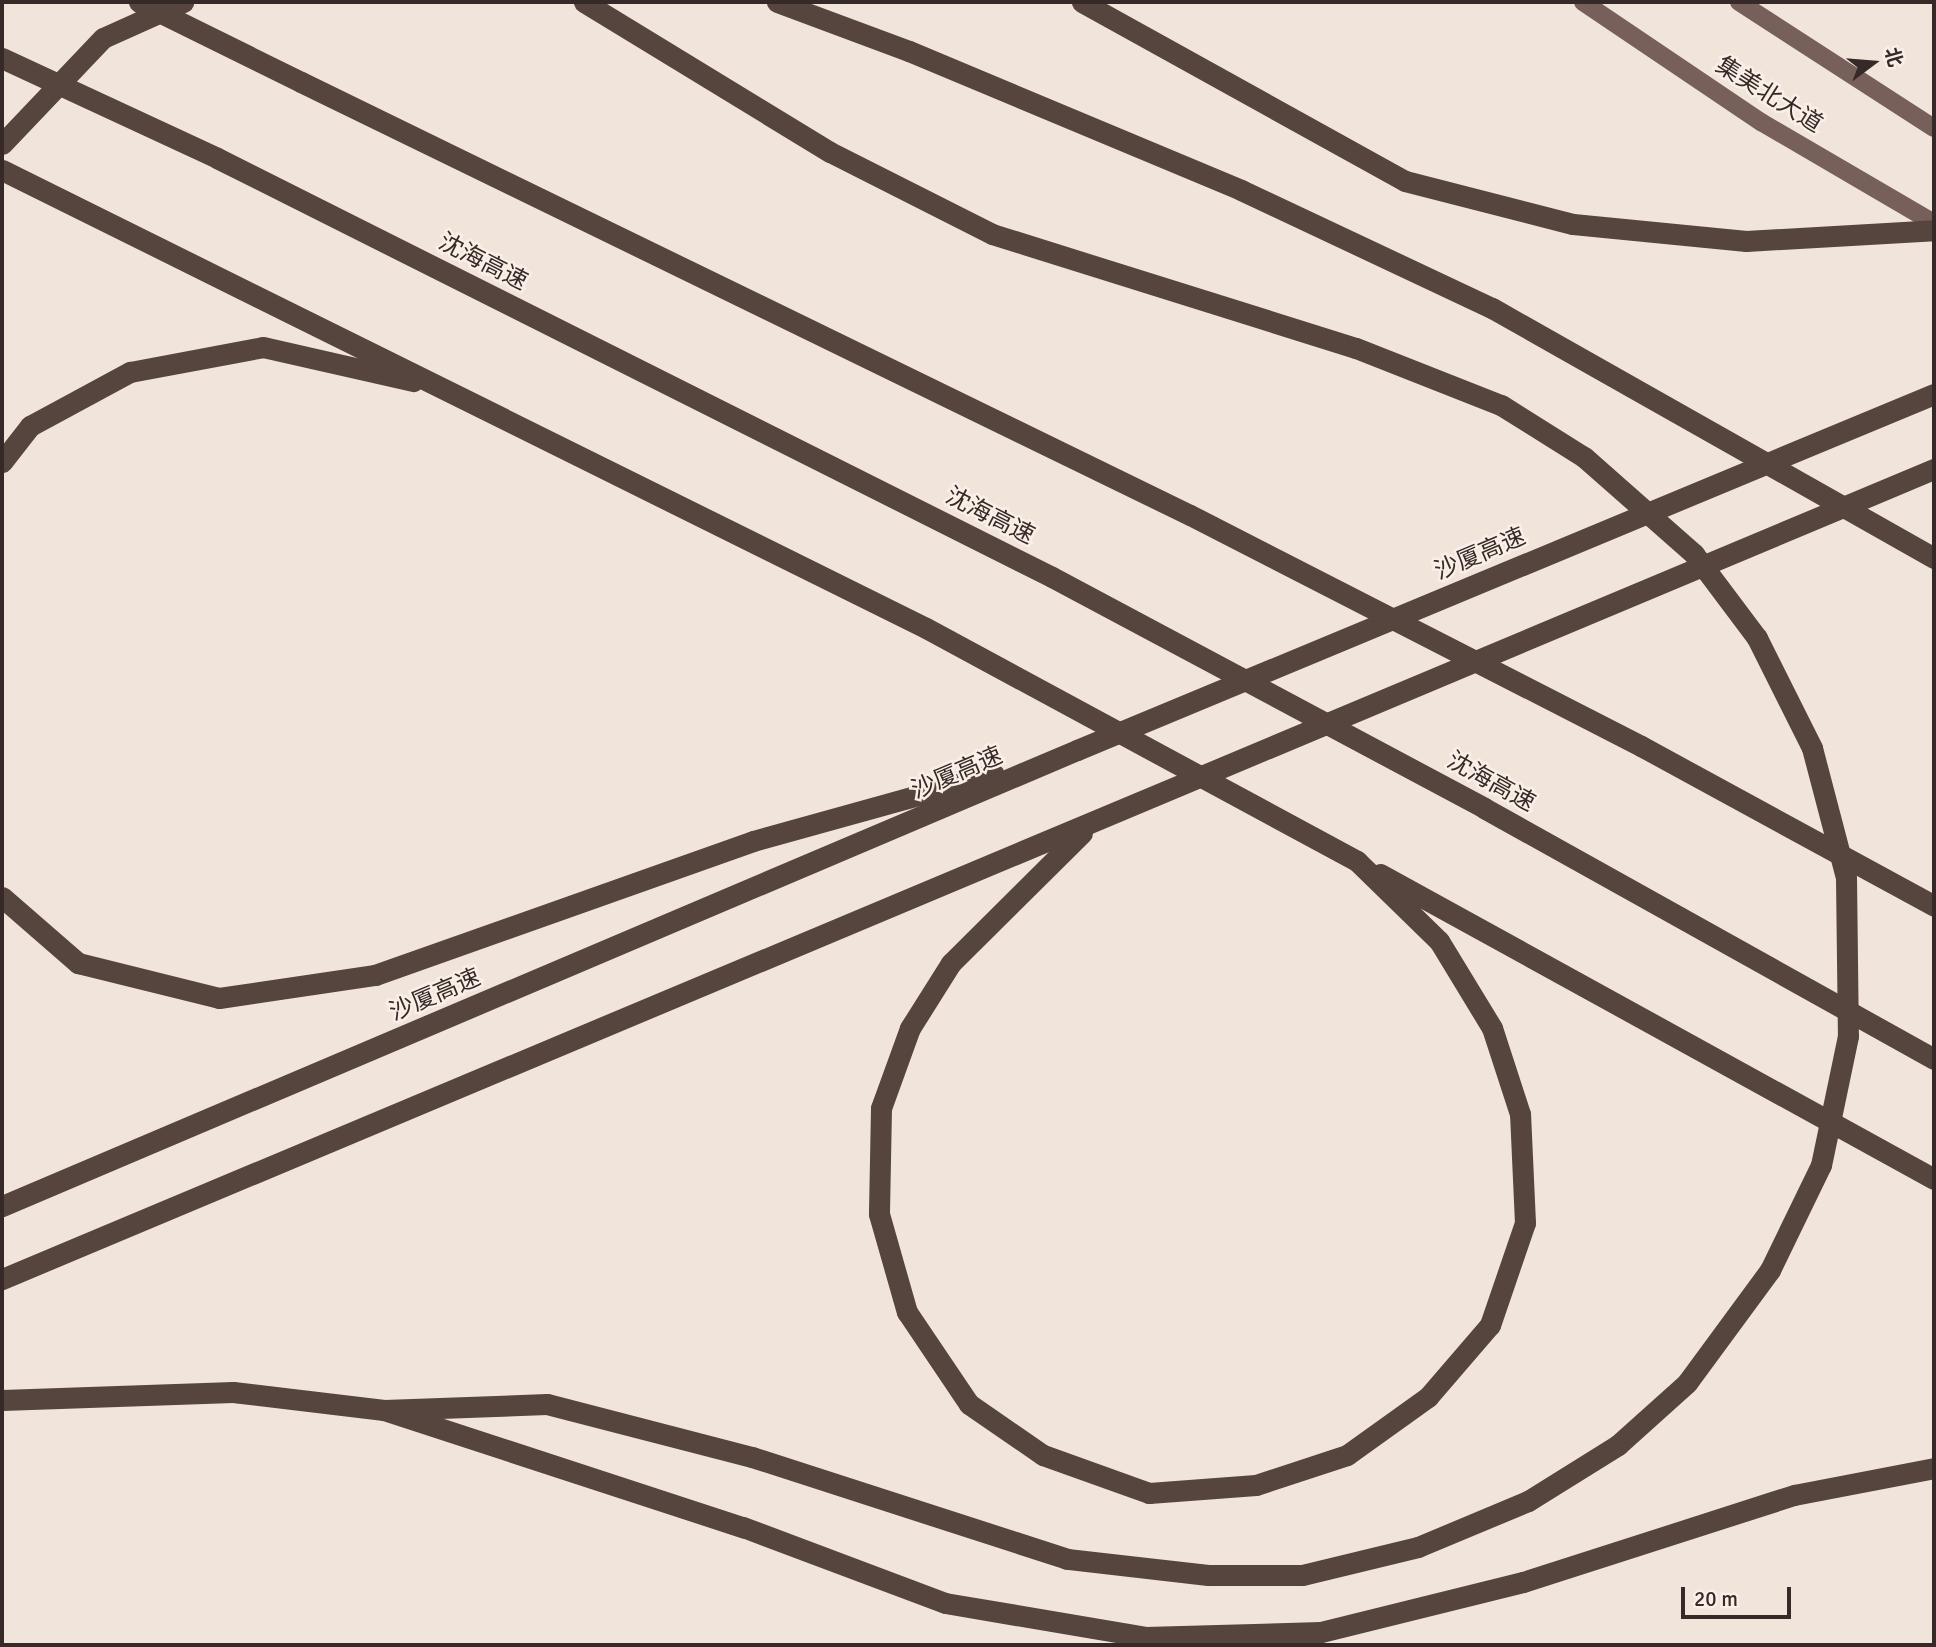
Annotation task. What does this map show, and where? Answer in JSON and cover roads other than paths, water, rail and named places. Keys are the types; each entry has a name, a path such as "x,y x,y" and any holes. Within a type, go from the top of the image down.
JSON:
{"highway":[{"path":"139,2 1189,515 1641,746 1934,905"},
{"path":"2,144 103,38 183,2"},
{"path":"2,1401 233,1392 384,1410 547,1404 752,1457 1067,1559 1208,1575 1302,1575 1418,1547 1528,1501 1618,1445 1687,1383 1770,1270 1821,1165 1848,1036 1846,878 1812,747 1757,638 1694,554 1584,457 1501,405 1356,348 992,234 830,152 584,2"},
{"path":"777,2 909,51 1241,190 1492,308 1934,558"},
{"path":"1082,2 1405,181 1573,224 1746,241 1934,230"},
{"name":"沈海高速","path":"2,58 217,158 1052,577 1484,808 1934,1059"},
{"path":"2,170 137,234 926,628 1357,861 1934,1179"},
{"path":"2,462 30,426 130,372 263,346 446,389"},
{"name":"沙厦高速","path":"2,1206 1077,750 1934,394"},
{"path":"2,1279 1091,825 1934,469"},
{"path":"2,897 78,963 219,998 374,975 753,841 1077,750"},
{"path":"1091,825 951,963 909,1028 881,1108 879,1214 907,1312 969,1404 1043,1455 1149,1493 1256,1485 1347,1455 1418,1405 1490,1325 1525,1223 1520,1114 1492,1028 1439,941 1357,861"},
{"path":"384,1410 743,1527 946,1604 1145,1637 1321,1632 1523,1581 1794,1494 1934,1468"}],"main road":[{"name":"集美北大道","path":"1583,2 1761,122 1934,223"},
{"path":"1748,5 1878,95 1934,128"}]}
